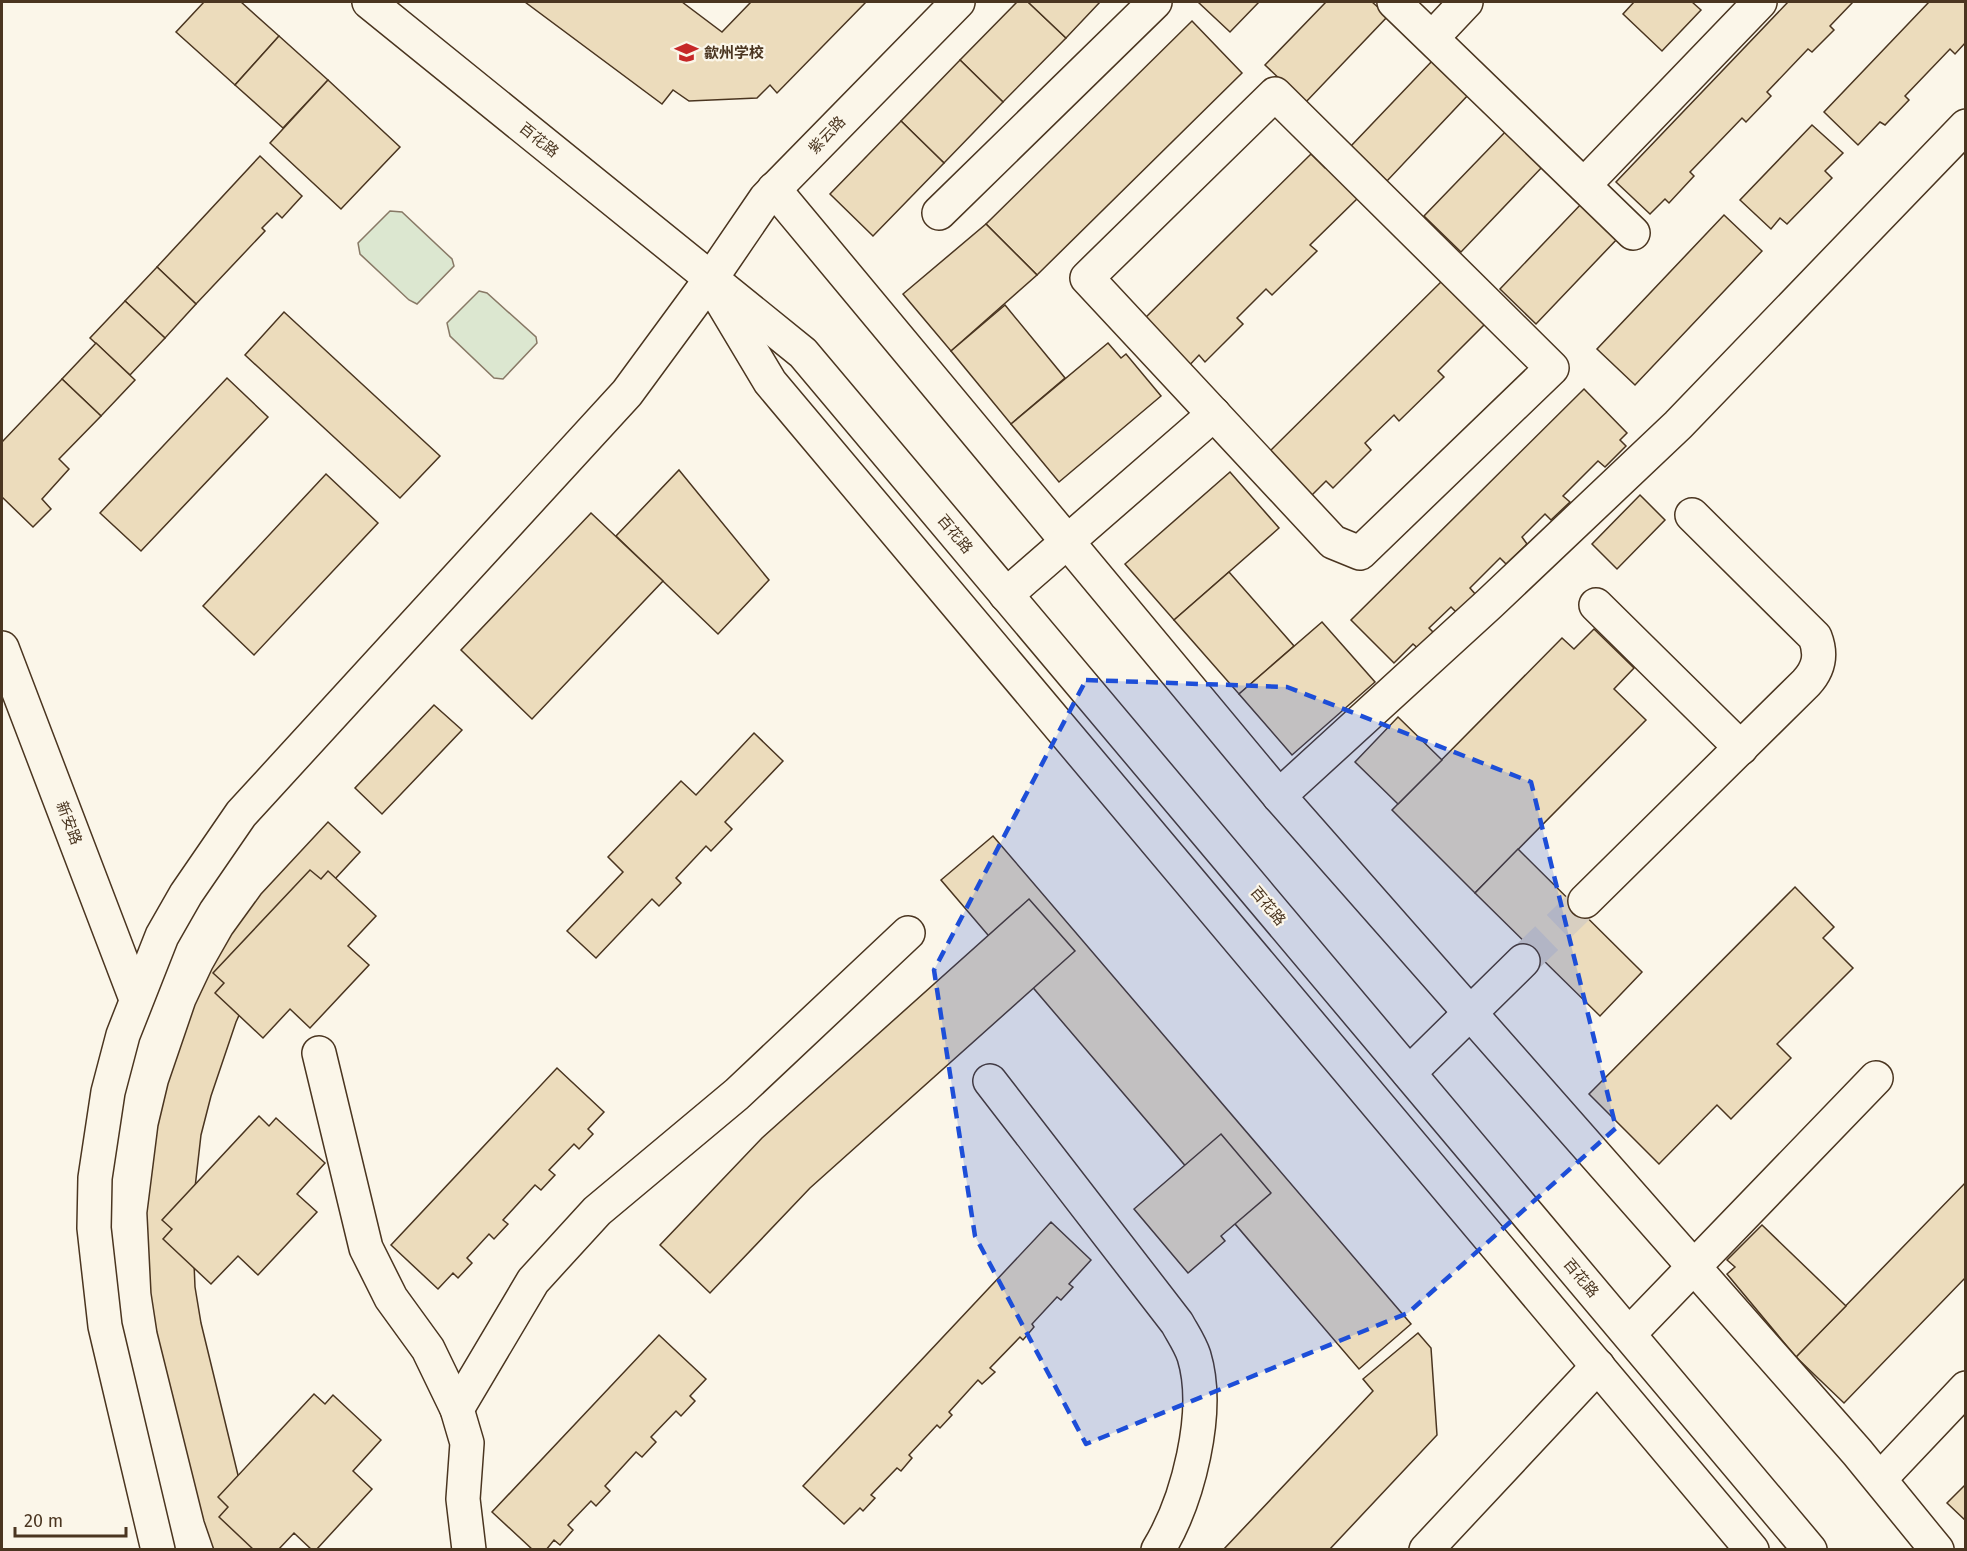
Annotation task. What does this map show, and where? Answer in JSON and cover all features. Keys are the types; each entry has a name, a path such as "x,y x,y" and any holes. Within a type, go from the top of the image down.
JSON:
{"main road":[{"name":"百花路","path":"369,2 803,353 1810,1550"},
{"name":"紫云路","path":"158,1550 105,1326 93,1228 95,1178 102,1124 123,1035 162,936 186,894 241,814 627,393 710,280 766,198 958,2"},
{"path":"939,213 1155,2"},
{"path":"1394,2 1633,233"},
{"path":"1432,38 1466,2"},
{"path":"1584,185 1760,2"},
{"path":"1275,94 1552,368 1360,553 1333,542 1214,414 1087,278 1275,94"},
{"path":"1279,796 1489,604 1678,425 1965,126"},
{"path":"774,189 1279,796 1880,1479 1937,1550"},
{"name":"百花路","path":"710,280 770,382 1752,1550"},
{"path":"1006,595 1214,414"},
{"path":"1585,901 1813,676 1818,666 1819,646 1815,637 1692,515"},
{"path":"1596,605 1741,748"},
{"name":"新安路","path":"2,648 136,999"},
{"path":"457,1409 533,1281 597,1211 737,1094 908,933"},
{"path":"1409,1073 1523,962"},
{"path":"320,1053 366,1248 391,1298 428,1349 457,1409 467,1443 463,1499 469,1550"},
{"path":"1629,1334 1876,1078"},
{"path":"990,1081 1177,1323 1194,1358 1200,1393 1196,1441 1178,1509 1158,1550"},
{"path":"1426,1550 1598,1366"},
{"path":"1880,1479 1965,1388"}],"highlighted area":[{"path":"1086,680 1287,687 1531,782 1616,1128 1408,1313 1086,1444 975,1236 934,970"}],"green space":[{"path":"390,211 402,212 452,259 454,266 417,304 409,300 360,254 358,243"},
{"path":"479,291 487,293 536,337 537,343 503,379 494,378 450,336 447,323"}],"building":[{"path":"204,2 241,2 279,36 235,85 176,32"},
{"name":"歙州学校","path":"525,2 682,2 722,32 751,2 866,2 777,93 770,85 757,98 689,101 673,90 662,104"},
{"path":"1017,2 1028,2 1066,38 1003,102 960,60"},
{"path":"1028,2 1100,2 1066,38"},
{"path":"1198,2 1259,2 1230,32"},
{"path":"1326,2 1372,2 1388,16 1305,103 1265,65"},
{"path":"1634,2 1692,2 1701,10 1662,51 1623,14"},
{"path":"1788,2 1853,2 1830,26 1834,30 1812,52 1808,49 1767,92 1771,96 1746,122 1742,118 1690,172 1694,176 1669,203 1665,199 1650,214 1616,182"},
{"path":"1929,2 1966,2 1966,42 1955,54 1950,49 1905,96 1909,100 1885,125 1880,122 1858,145 1824,112"},
{"path":"1192,21 1242,73 1037,275 986,224"},
{"path":"279,36 328,80 283,128 235,85"},
{"path":"960,60 1003,102 944,163 901,121"},
{"path":"1433,60 1469,94 1387,181 1351,146"},
{"path":"328,80 400,147 341,209 270,143"},
{"path":"901,121 944,163 873,236 830,194"},
{"path":"1812,125 1843,153 1825,171 1832,178 1787,224 1780,218 1771,229 1740,200"},
{"path":"1507,130 1544,165 1461,252 1424,216"},
{"path":"1311,154 1325,168 1329,163 1361,195 1310,245 1317,251 1272,295 1266,289 1237,318 1243,324 1205,362 1199,355 1185,370 1139,324"},
{"path":"260,156 302,196 282,218 277,213 262,228 265,231 196,304 157,267"},
{"path":"1583,202 1619,237 1536,324 1500,289"},
{"path":"1724,215 1762,251 1635,385 1597,349"},
{"path":"986,224 1037,275 951,351 903,294"},
{"path":"157,267 196,304 165,338 125,301"},
{"path":"1446,277 1488,321 1438,371 1444,377 1399,421 1394,415 1365,443 1371,450 1333,488 1326,481 1312,495 1269,452"},
{"path":"125,301 165,338 130,375 90,338"},
{"path":"1005,305 1065,378 1011,424 951,351"},
{"path":"284,312 440,456 400,498 245,355"},
{"path":"96,343 135,380 101,416 62,379"},
{"path":"1108,343 1121,358 1126,354 1161,396 1059,482 1011,424"},
{"path":"227,378 268,417 141,551 100,513"},
{"path":"62,379 101,416 59,459 69,469 42,499 51,509 33,527 2,497 2,442"},
{"path":"1584,389 1627,433 1620,440 1626,446 1605,467 1598,461 1563,496 1570,502 1551,520 1545,514 1522,537 1527,544 1506,564 1500,558 1470,588 1476,595 1457,613 1451,607 1429,628 1436,635 1420,650 1413,644 1394,663 1351,620"},
{"path":"679,470 769,580 718,634 616,536"},
{"path":"1230,472 1279,528 1174,620 1125,564"},
{"path":"326,474 378,523 254,655 203,606"},
{"path":"1640,495 1665,520 1617,569 1592,544"},
{"path":"591,513 663,581 532,719 461,650"},
{"path":"1229,572 1294,646 1239,694 1174,620"},
{"path":"1322,622 1375,682 1292,755 1239,694"},
{"path":"1594,629 1634,668 1614,689 1646,720 1475,893 1392,810 1562,638 1574,649"},
{"path":"434,705 462,730 382,814 355,788"},
{"path":"1398,717 1442,760 1398,804 1355,762"},
{"path":"754,733 783,761 725,822 732,829 711,851 706,846 676,878 681,883 659,906 652,899 596,958 567,931 623,872 608,857 681,781 696,795"},
{"path":"328,822 360,852 295,922 251,989 236,1022 211,1096 201,1135 192,1214 195,1287 201,1323 246,1508 261,1550 214,1550 204,1521 157,1332 151,1293 147,1213 158,1126 168,1084 195,1005 212,969 232,934 261,894"},
{"path":"993,836 1411,1324 1359,1369 941,880"},
{"path":"1518,849 1642,972 1600,1016 1475,893"},
{"path":"310,870 321,879 328,871 376,916 348,946 369,965 310,1028 290,1009 263,1038 215,993 224,983 213,973"},
{"path":"1795,887 1834,927 1823,938 1853,968 1777,1044 1791,1058 1731,1119 1717,1105 1659,1164 1589,1094"},
{"path":"1029,899 1075,951 810,1188 710,1293 660,1245 762,1138"},
{"path":"557,1068 604,1112 588,1129 593,1134 579,1149 574,1144 549,1170 555,1175 541,1190 535,1185 503,1220 508,1224 494,1239 489,1234 467,1258 472,1263 458,1278 453,1273 438,1289 391,1245"},
{"path":"259,1116 269,1126 276,1118 325,1163 297,1194 317,1212 258,1275 238,1256 211,1284 163,1239 172,1229 162,1220"},
{"path":"1221,1134 1271,1193 1221,1236 1225,1241 1188,1273 1134,1209"},
{"path":"1966,1182 1966,1277 1844,1403 1796,1357"},
{"path":"1051,1222 1091,1260 1069,1284 1073,1287 1061,1300 1057,1297 1032,1324 1034,1327 1023,1340 1020,1337 990,1368 995,1372 982,1384 978,1380 949,1412 952,1415 940,1428 937,1425 909,1455 912,1458 901,1471 897,1468 871,1495 875,1498 863,1511 860,1508 844,1524 803,1486"},
{"path":"1762,1225 1846,1306 1796,1357 1727,1274 1735,1267 1727,1260"},
{"path":"1418,1333 1431,1348 1437,1435 1329,1550 1223,1550 1373,1391 1363,1379"},
{"path":"659,1335 706,1379 690,1396 695,1401 681,1416 676,1411 651,1437 656,1442 642,1457 636,1452 605,1486 610,1491 596,1506 591,1501 568,1525 573,1530 560,1545 554,1540 546,1550 533,1550 492,1512"},
{"path":"314,1394 325,1404 333,1395 381,1440 353,1471 372,1489 316,1550 312,1550 294,1533 278,1550 254,1550 219,1517 228,1507 218,1497"},
{"path":"1966,1484 1966,1521 1947,1503"}],"tunnel":[{"path":"1523,961 1585,901"}],"place":[{"name":"歙州学校","path":"686,53"}]}
